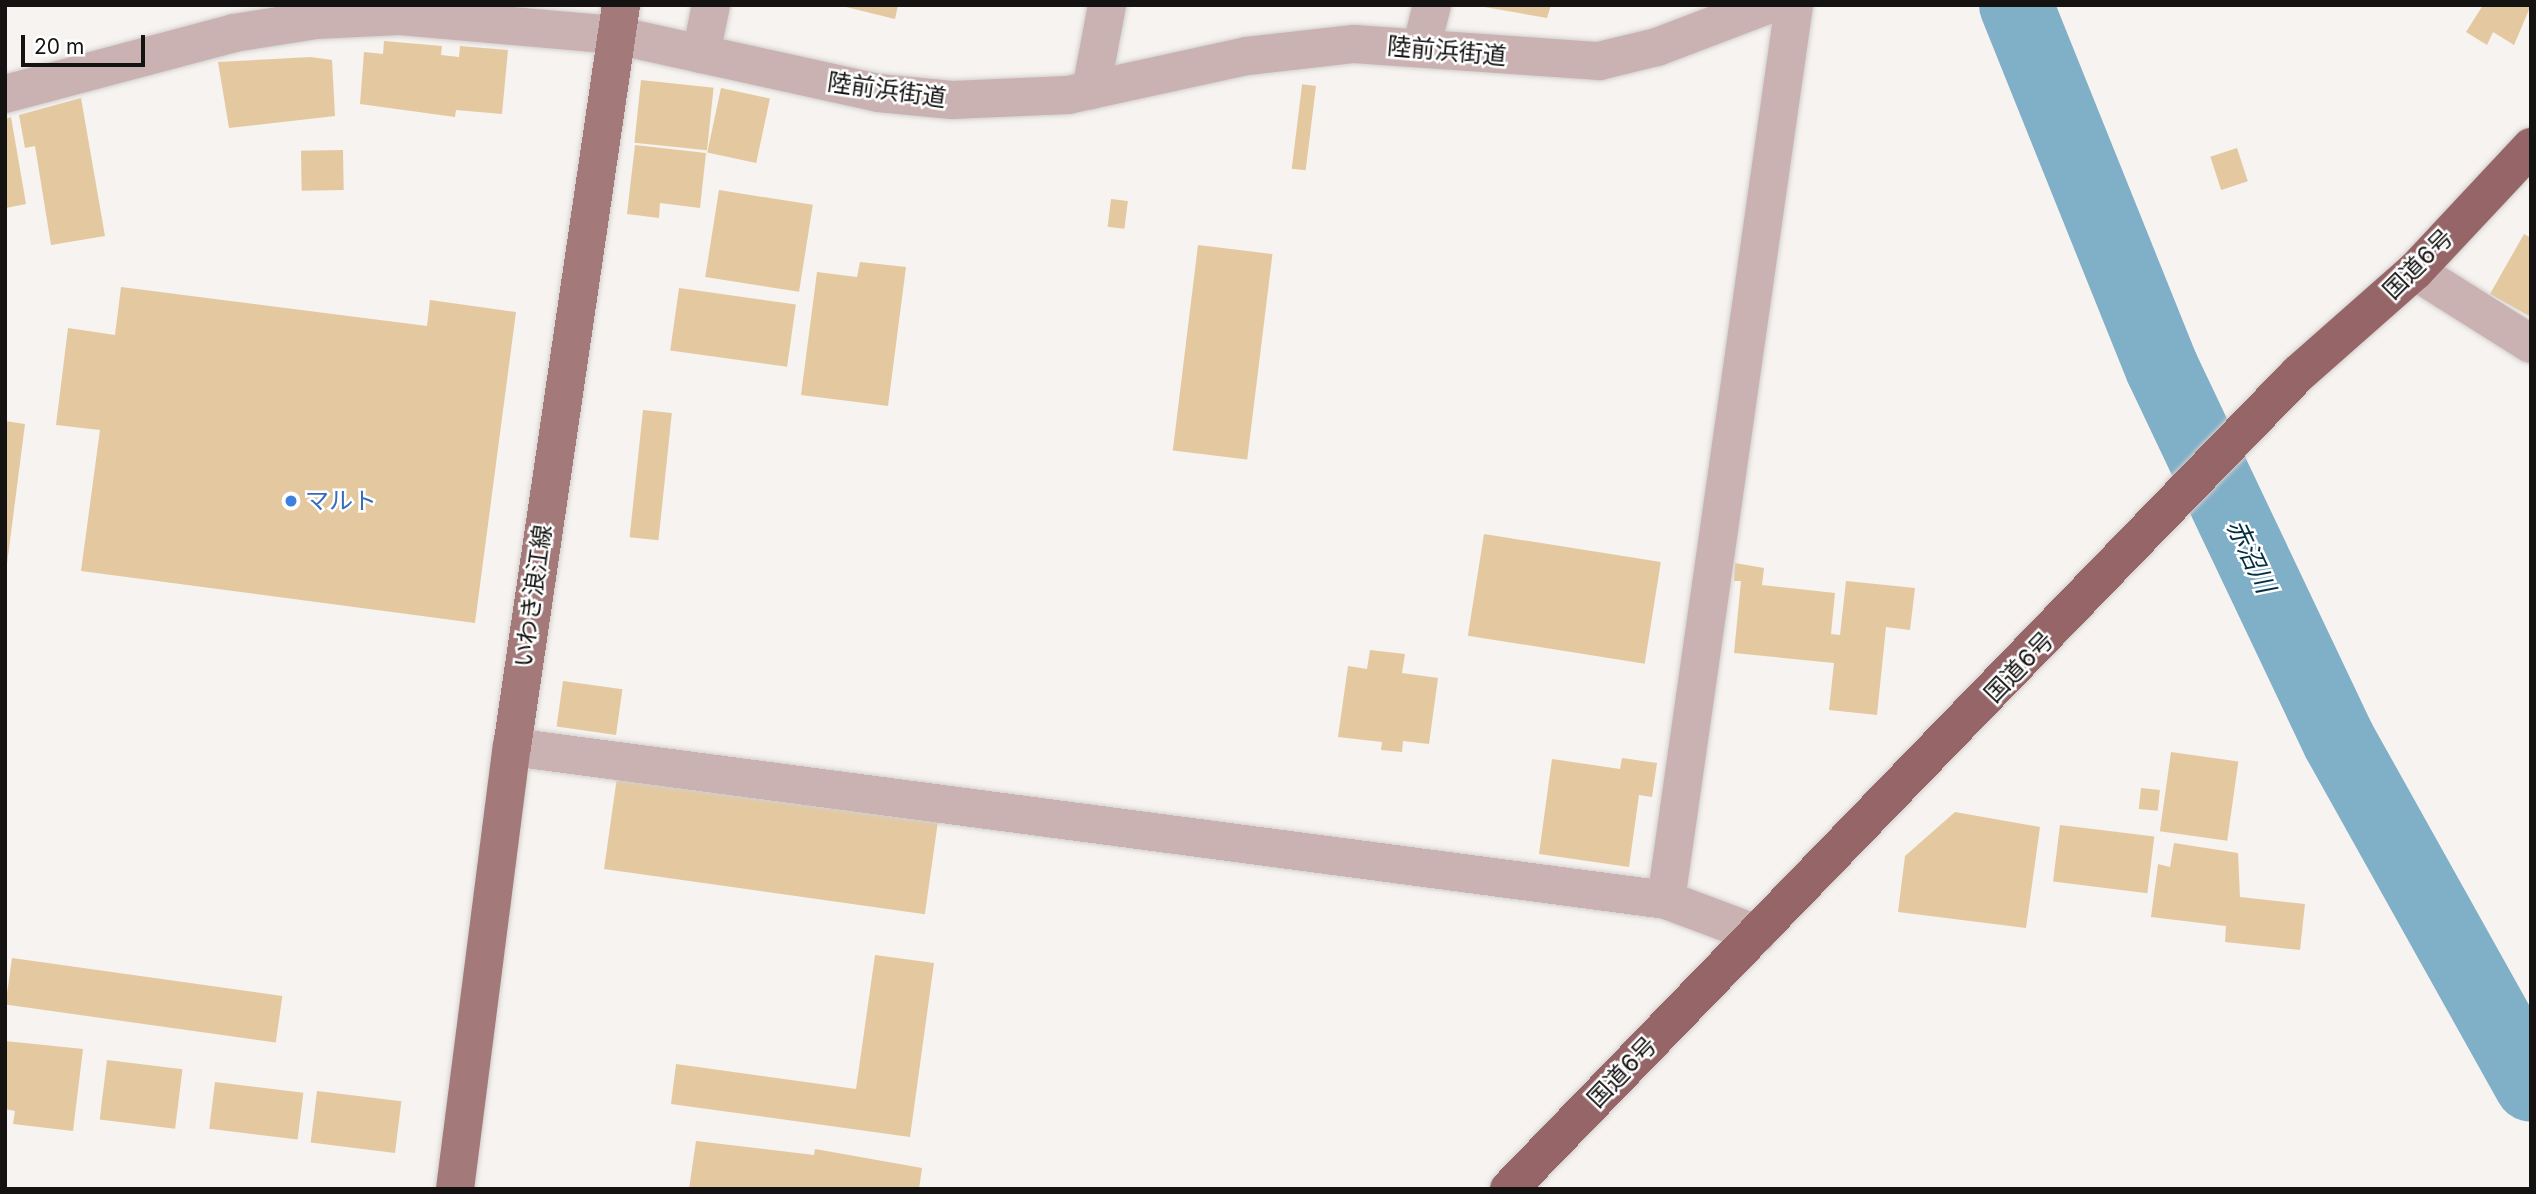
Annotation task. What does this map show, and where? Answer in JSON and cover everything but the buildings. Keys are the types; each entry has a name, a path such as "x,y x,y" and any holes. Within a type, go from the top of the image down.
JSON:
{"highway":[{"name":"国道6号","path":"1508,1189 2274,401 2415,271 2531,147"}],"main road":[{"name":"いわき浪江線","path":"455,1189 512,747 618,20"}],"street":[{"path":"701,54 711,5"},
{"path":"1091,90 1107,5"},
{"path":"1422,45 1432,5"},
{"name":"陸前浜街道","path":"5,94 234,33 316,20 399,16 618,20 701,54 879,93 940,99 1091,90 1320,46 1422,45 1599,61 1657,47 1768,5"},
{"path":"1666,900 1794,5"},
{"path":"2415,271 2531,344"},
{"path":"512,747 1666,900 1757,934"}],"waterway":[{"name":"赤沼川","path":"2016,5 2162,368 2338,739 2531,1085"}],"place":[{"name":"マルト","path":"291,501"}]}
